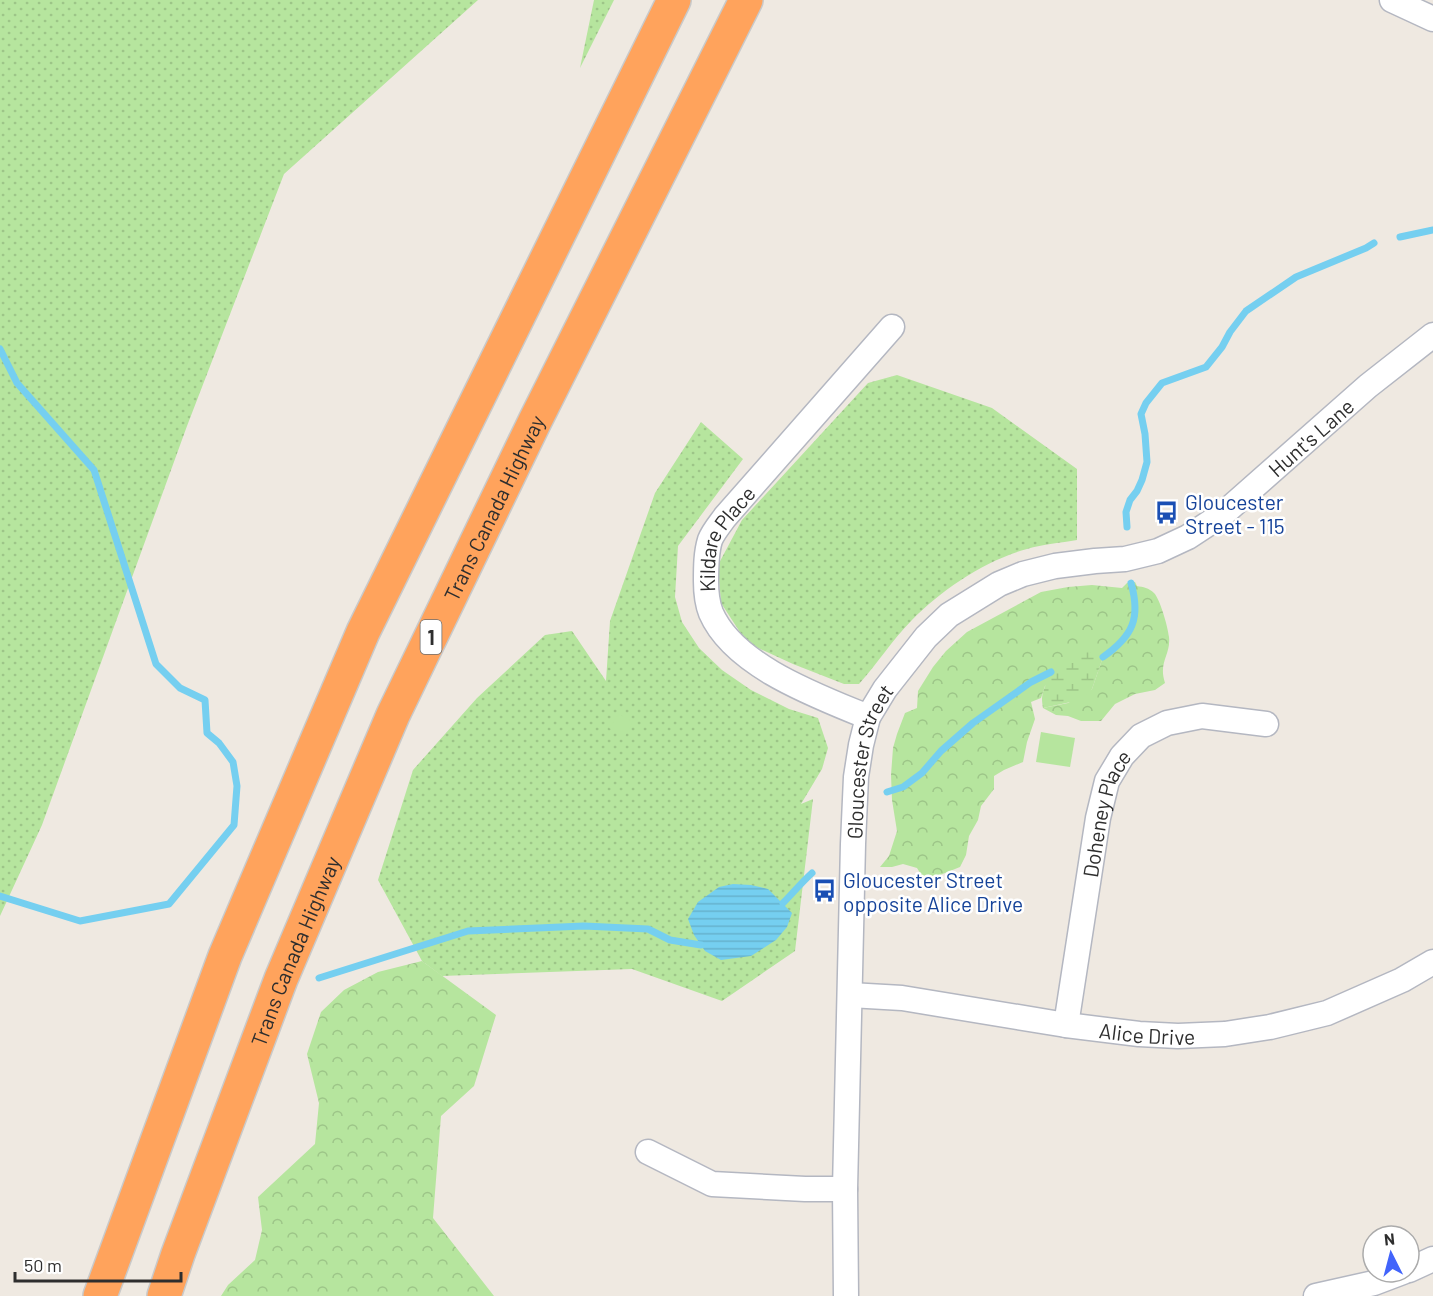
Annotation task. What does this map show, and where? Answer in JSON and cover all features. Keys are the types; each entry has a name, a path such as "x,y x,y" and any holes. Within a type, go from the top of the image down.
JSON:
{"highway":[{"path":"100,1296 225,956 363,632 674,0"},
{"name":"Trans Canada Highway","path":"164,1296 281,979 393,715 540,410 746,0"}],"street":[{"path":"1392,0 1433,19"},
{"name":"Kildare Place","path":"868,717 792,684 754,662 736,647 720,630 710,611 706,592 706,565 711,538 725,517 892,327"},
{"name":"Hunt's Lane","path":"1188,537 1222,514 1368,386 1433,335"},
{"name":"Gloucester Street","path":"846,1296 845,1189 856,777 868,717 904,662 926,637 949,615 974,598 1023,574 1055,566 1125,559 1158,551 1188,537"},
{"name":"Doheney Place","path":"1066,1025 1098,818 1107,780 1122,756 1141,736 1167,723 1202,716 1266,724"},
{"name":"Alice Drive","path":"850,995 902,998 1066,1025 1130,1033 1178,1036 1225,1034 1270,1027 1327,1013 1402,980 1433,962"},
{"path":"648,1152 712,1184 845,1189"},
{"path":"1316,1296 1370,1284"}],"green space":[{"path":"0,0 478,0 284,174 187,426 42,825 0,916"},
{"path":"594,0 614,0 580,68"},
{"path":"897,375 992,408 1077,469 1077,540 1039,546 1011,554 965,577 936,598 912,620 859,684 844,684 747,643 721,603 718,565 742,520 868,383"},
{"path":"701,422 743,459 678,546 675,597 682,622 699,648 722,670 751,690 789,709 818,718 828,748 822,769 801,804 813,799 795,951 722,1001 632,969 442,976 422,961 378,880 413,770 477,698 545,635 572,631 606,681 610,621 655,493"},
{"path":"1135,582 1137,586 1154,593 1165,620 1169,643 1163,669 1165,683 1155,690 1135,694 1115,704 1101,721 1081,721 1068,716 1056,715 1043,708 1068,703 1092,689 1103,657 1045,686 1041,698 1031,702 1035,719 1023,762 994,776 994,789 981,806 960,867 925,881 917,868 903,864 880,867 889,856 897,831 891,775 893,748 897,734 905,713 917,708 918,691 946,651 967,632 1041,592 1092,585 1122,588 1127,583"},
{"path":"1087,651 1103,657 1092,689 1080,700 1043,708 1043,693 1053,671 1067,658"},
{"path":"619,714 633,722 625,736 609,728"},
{"path":"1041,732 1075,738 1070,767 1036,762"},
{"path":"422,961 496,1015 474,1086 441,1116 433,1218 494,1296 221,1296 228,1285 255,1260 262,1230 258,1197 315,1144 319,1103 307,1054 321,1012 344,990 378,972"}],"water":[{"path":"733,884 768,889 792,913 787,927 776,940 751,956 721,960 705,951 694,935 688,919 698,902 719,887"}],"waterway":[{"path":"1400,237 1433,230"},
{"path":"1127,527 1126,512 1142,480 1147,462 1141,414 1146,403 1162,383 1206,367 1246,311 1296,277 1374,243"},
{"path":"0,349 17,383 94,470 156,664 180,688 205,700 207,733 219,743 233,762 237,786 234,825 169,904 80,921 0,896"},
{"path":"1103,657 1121,642 1132,625 1135,606 1131,583"},
{"path":"887,792 903,787 922,773 941,751 973,723 1031,682 1051,672"},
{"path":"783,903 812,873"},
{"path":"319,978 468,931 584,926 648,929 670,940 701,945"}],"place":[{"name":"Gloucester Street - 115","path":"1167,513"},
{"name":"Gloucester Street opposite Alice Drive","path":"825,891"}]}
